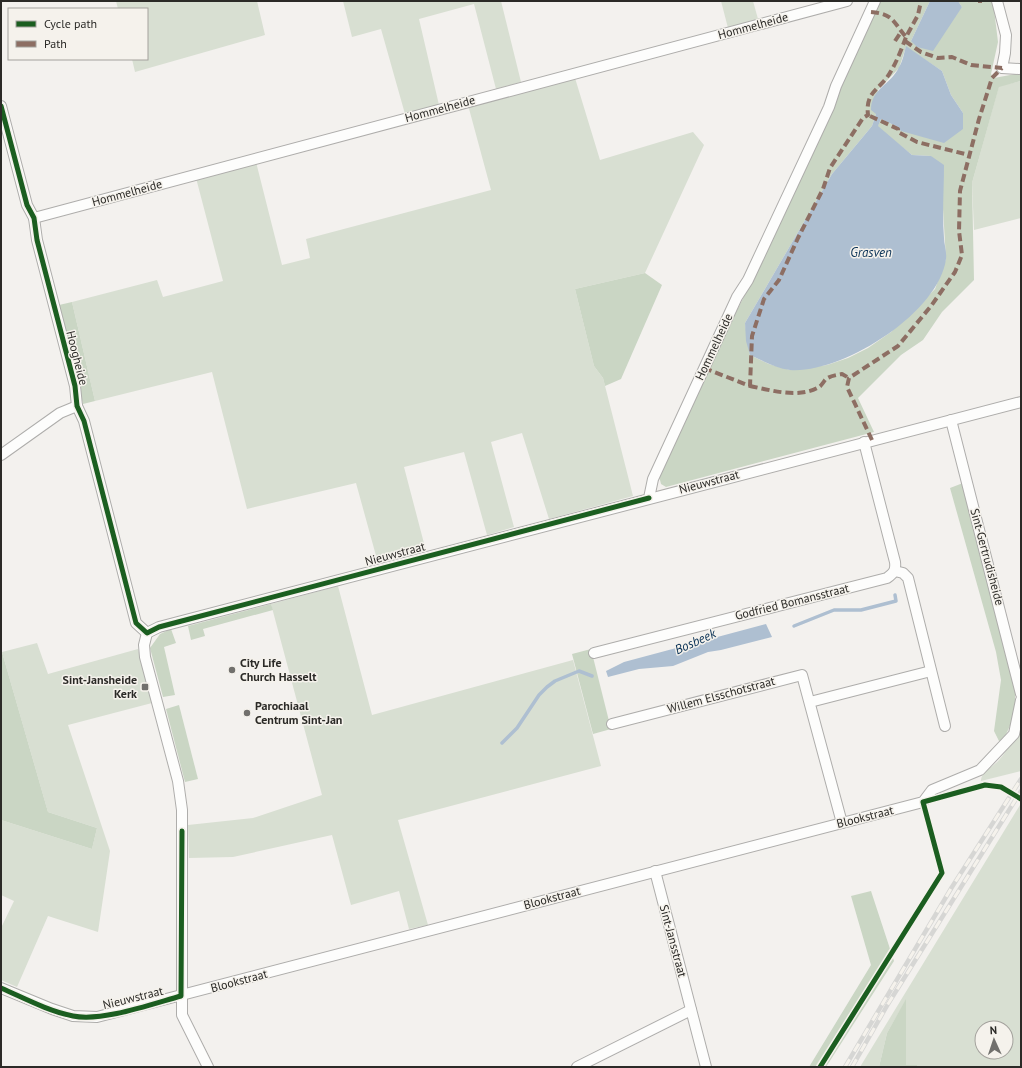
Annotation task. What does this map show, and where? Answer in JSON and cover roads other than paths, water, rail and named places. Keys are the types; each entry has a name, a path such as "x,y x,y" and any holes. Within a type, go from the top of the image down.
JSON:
{"street":[{"name":"Hommelheide","path":"34,218 847,1"},
{"name":"Hommelheide","path":"649,498 652,479 737,297 748,280 829,107 836,86 874,1"},
{"path":"997,1 1006,35 1002,68 1020,69"},
{"name":"Hoogheide","path":"1,106 27,205 34,218 37,240 75,386 77,406 84,421 136,623 147,633"},
{"name":"Nieuwstraat","path":"1,988 73,1016 97,1017 181,996 182,810 178,781 145,657 144,645 147,633 159,627 185,620 1021,402"},
{"path":"1,455 60,413 77,406"},
{"name":"Sint-Gertrudisheide","path":"951,420 1021,694"},
{"path":"864,442 895,562 895,571 903,573 908,578 945,726"},
{"name":"Godfried Bomansstraat","path":"594,653 887,578 895,571"},
{"path":"810,702 931,671"},
{"name":"Willem Elsschotstraat","path":"612,724 802,675 842,822"},
{"name":"Blookstraat","path":"181,996 923,802 932,790 980,770 1014,734 1021,700"},
{"name":"Sint-Jansstraat","path":"655,871 706,1067"},
{"path":"181,996 182,1014 208,1067"},
{"path":"577,1067 691,1010"}],"water":[{"path":"930,1 958,1 962,7 933,51 917,47 911,41"},
{"name":"Grasven","path":"906,46 942,71 951,95 963,113 963,129 944,143 901,131 898,127 881,119 878,126 912,155 931,156 944,165 943,220 946,259 939,279 926,300 907,319 885,336 860,351 835,362 811,369 790,370 775,366 750,355 746,341 745,323 832,174 872,126 876,114 871,110 874,97 896,73 902,62"},
{"path":"766,624 772,637 708,652 673,666 639,669 608,677 606,671 624,662"}],"waterway":[{"name":"Bosbeek","path":"794,626 834,610 861,610 896,601 895,595"},
{"name":"Bosbeek","path":"502,743 517,728 539,695 555,681 579,671 592,676"}],"railway":[{"path":"845,1067 952,887 1021,779"},
{"path":"852,1067 888,1004 1021,791"}],"place":[{"name":"City Life Church Hasselt","path":"232,670"},
{"name":"Sint-Jansheide Kerk","path":"145,687"},
{"name":"Parochiaal Centrum Sint-Jan","path":"247,713"}]}
